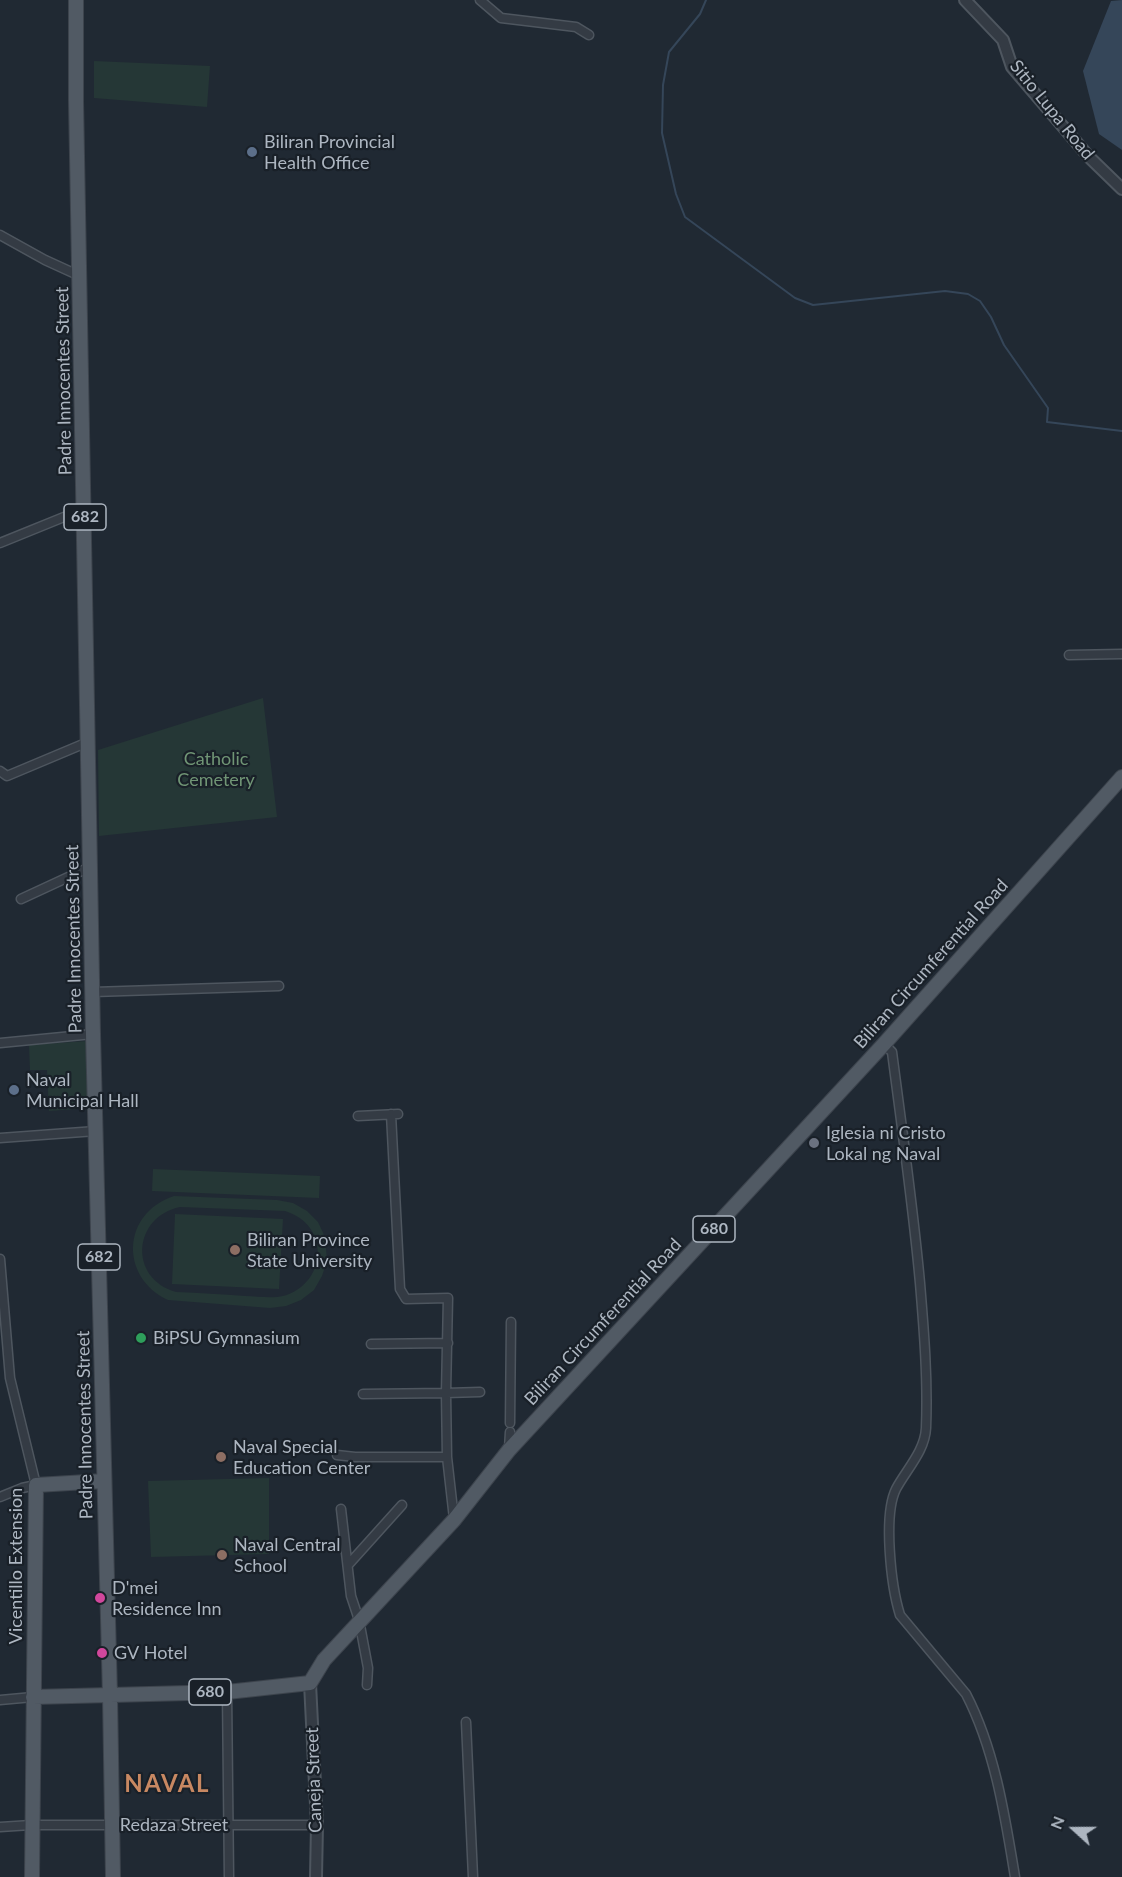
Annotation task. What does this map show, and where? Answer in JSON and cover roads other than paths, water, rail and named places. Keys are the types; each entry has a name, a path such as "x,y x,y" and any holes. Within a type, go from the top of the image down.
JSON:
{"main road":[{"name":"Padre Innocentes Street","path":"76,0 93,1034 110,1696 112,1877"},
{"name":"Biliran Circumferential Road","path":"310,1683 324,1660 454,1520 509,1450 884,1044 1122,777"},
{"path":"36,1485 104,1480"},
{"name":"Vicentillo Extension","path":"32,1877 36,1485"},
{"name":"680","path":"110,1696 227,1692 310,1683"},
{"path":"33,1697 110,1696"}],"street":[{"path":"480,0 501,18 576,27 588,35"},
{"name":"Sitio Lupa Road","path":"965,0 1003,40 1012,66 1089,157 1122,189"},
{"path":"0,234 45,260 80,276"},
{"path":"0,543 64,517 85,514"},
{"path":"1069,655 1122,654"},
{"path":"0,771 7,776 88,742"},
{"path":"21,899 90,867"},
{"path":"93,992 279,986"},
{"path":"0,1043 93,1034"},
{"path":"884,1044 892,1052 925,1339 926,1431 921,1448 893,1497 888,1521 896,1601 900,1614 966,1694 973,1707 984,1737 1006,1822 1015,1877"},
{"path":"358,1116 394,1114 400,1289 406,1299 448,1298 447,1457 454,1520"},
{"path":"0,1138 96,1131"},
{"name":"Vicentillo Extension","path":"0,1259 10,1378 36,1485"},
{"path":"509,1450 511,1322"},
{"path":"371,1344 448,1342"},
{"path":"363,1394 480,1392"},
{"path":"337,1455 447,1457"},
{"path":"0,1497 36,1485"},
{"path":"348,1566 402,1505"},
{"path":"341,1509 351,1596 359,1620 368,1668 368,1685"},
{"name":"Caneja Street","path":"310,1683 316,1877"},
{"path":"227,1692 229,1877"},
{"path":"0,1700 33,1697"},
{"path":"466,1722 472,1877"},
{"name":"Redaza Street","path":"0,1827 316,1825"}],"water":[{"path":"1122,0 1122,150 1099,134 1083,71 1111,1"}],"waterway":[{"path":"706,0 700,14 669,52 663,85 662,133 676,194 685,217 795,298 813,305 945,291 968,294 980,301 991,317 1004,345 1048,408 1047,422 1122,431"}],"place":[{"name":"Biliran Provincial Health Office","path":"252,152"},
{"name":"Naval Municipal Hall","path":"14,1090"},
{"name":"Iglesia ni Cristo Lokal ng Naval","path":"814,1143"},
{"name":"Biliran Province State University","path":"235,1250"},
{"name":"BiPSU Gymnasium","path":"141,1338"},
{"name":"Naval Special Education Center","path":"221,1457"},
{"name":"Naval Central School","path":"222,1555"},
{"name":"D'mei Residence Inn","path":"100,1598"},
{"name":"GV Hotel","path":"102,1653"}],"district":[{"name":"NAVAL","path":"167,1784"}],"park label":[{"name":"Catholic Cemetery","path":"216,769"}]}
